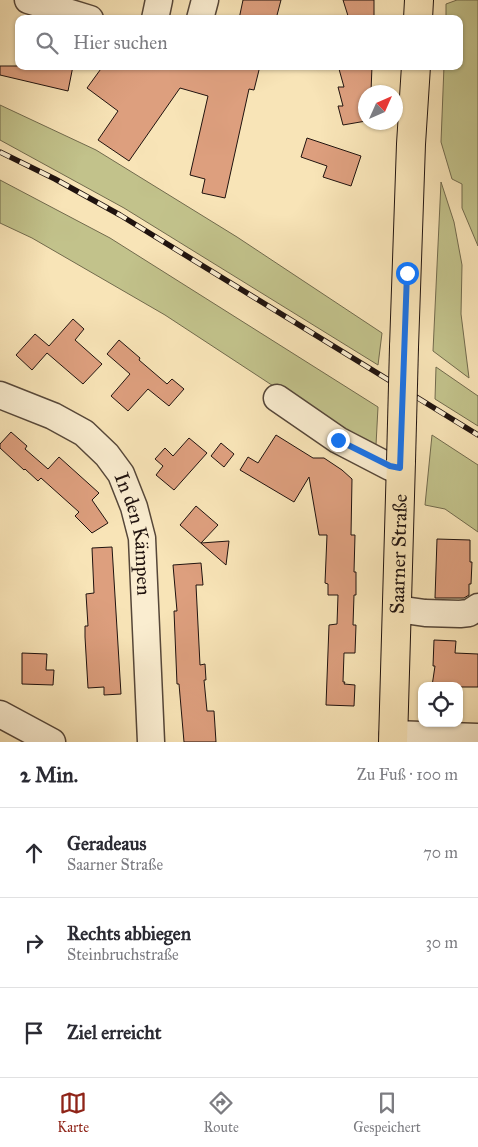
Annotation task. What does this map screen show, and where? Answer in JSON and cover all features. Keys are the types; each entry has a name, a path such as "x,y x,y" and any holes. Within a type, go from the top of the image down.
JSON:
{"main road":[{"path":"418,15 419,0"},
{"name":"Saarner Straße","path":"393,738 404,347 411,144 416,70"}],"street":[{"path":"156,15 159,0"},
{"path":"201,15 205,0"},
{"path":"45,2 79,15"},
{"name":"In den Kämpen","path":"0,395 53,416 84,432 107,455 122,474 134,507 142,538 151,742"},
{"path":"278,398 338,440 390,466 401,464"},
{"path":"397,609 425,613 460,614 469,613 478,607"},
{"path":"0,714 52,742"},
{"path":"393,738 478,737"}],"green space":[{"path":"457,0 478,0 478,246 462,208 462,184 452,179 441,142 444,70 463,70 463,15 446,15 446,4"},
{"path":"0,105 96,150 237,237 382,333 378,365 124,208 0,140"},
{"path":"0,180 110,238 378,407 376,445 338,433 287,395 165,315 32,238 0,223"},
{"path":"441,182 454,222 462,265 461,314 469,378 433,351"},
{"path":"436,367 478,396 478,426 435,399"},
{"path":"432,435 478,465 478,532 445,509 425,505"}],"building":[{"path":"243,0 281,0 277,15 240,15"},
{"path":"343,0 374,0 374,15 348,15"},
{"path":"0,66 15,66 15,70 72,70 68,91 0,75"},
{"path":"100,70 259,70 254,90 249,89 225,198 202,193 205,179 190,175 208,96 180,88 129,161 98,140 118,111 87,88"},
{"path":"339,70 372,70 371,85 358,85 358,122 343,125 338,106 343,106 338,87 344,87"},
{"path":"307,138 361,156 351,186 323,177 327,166 301,157"},
{"path":"73,319 84,329 75,340 102,364 83,384 47,353 32,370 16,355 35,334 49,346"},
{"path":"119,340 167,384 172,379 184,389 169,406 148,389 128,411 111,396 130,374 107,354"},
{"path":"11,432 27,446 25,449 48,469 59,457 99,493 92,500 108,523 92,533 75,516 79,512 41,478 38,481 0,448 0,444"},
{"path":"276,435 313,458 324,458 352,479 351,535 355,535 354,572 356,572 353,625 356,625 355,653 344,653 343,682 345,682 344,684 355,685 354,706 326,705 329,625 337,624 338,595 328,595 328,584 325,583 327,535 319,535 309,477 294,502 240,470 248,457 258,463"},
{"path":"189,438 207,453 174,490 156,475 163,466 155,459 165,448 173,456"},
{"path":"221,443 234,454 224,467 211,456"},
{"path":"196,506 218,525 201,543 229,541 226,565 180,525"},
{"path":"437,539 470,540 471,584 469,584 469,595 464,598 435,598"},
{"path":"112,547 121,694 104,695 104,687 88,688 85,637 85,626 88,626 86,594 94,593 92,548"},
{"path":"201,563 203,585 196,585 200,665 205,664 206,680 204,680 207,711 214,711 216,742 184,742 179,684 177,684 174,611 177,611 173,565"},
{"path":"434,640 456,641 455,653 478,654 478,687 463,687 463,682 433,682 435,666 433,666"},
{"path":"22,653 47,654 46,670 54,670 53,685 22,684"}],"railway":[{"path":"0,152 55,179 120,215 478,435"}],"route":[{"path":"338,440 390,466 400,468 407,273"}]}
